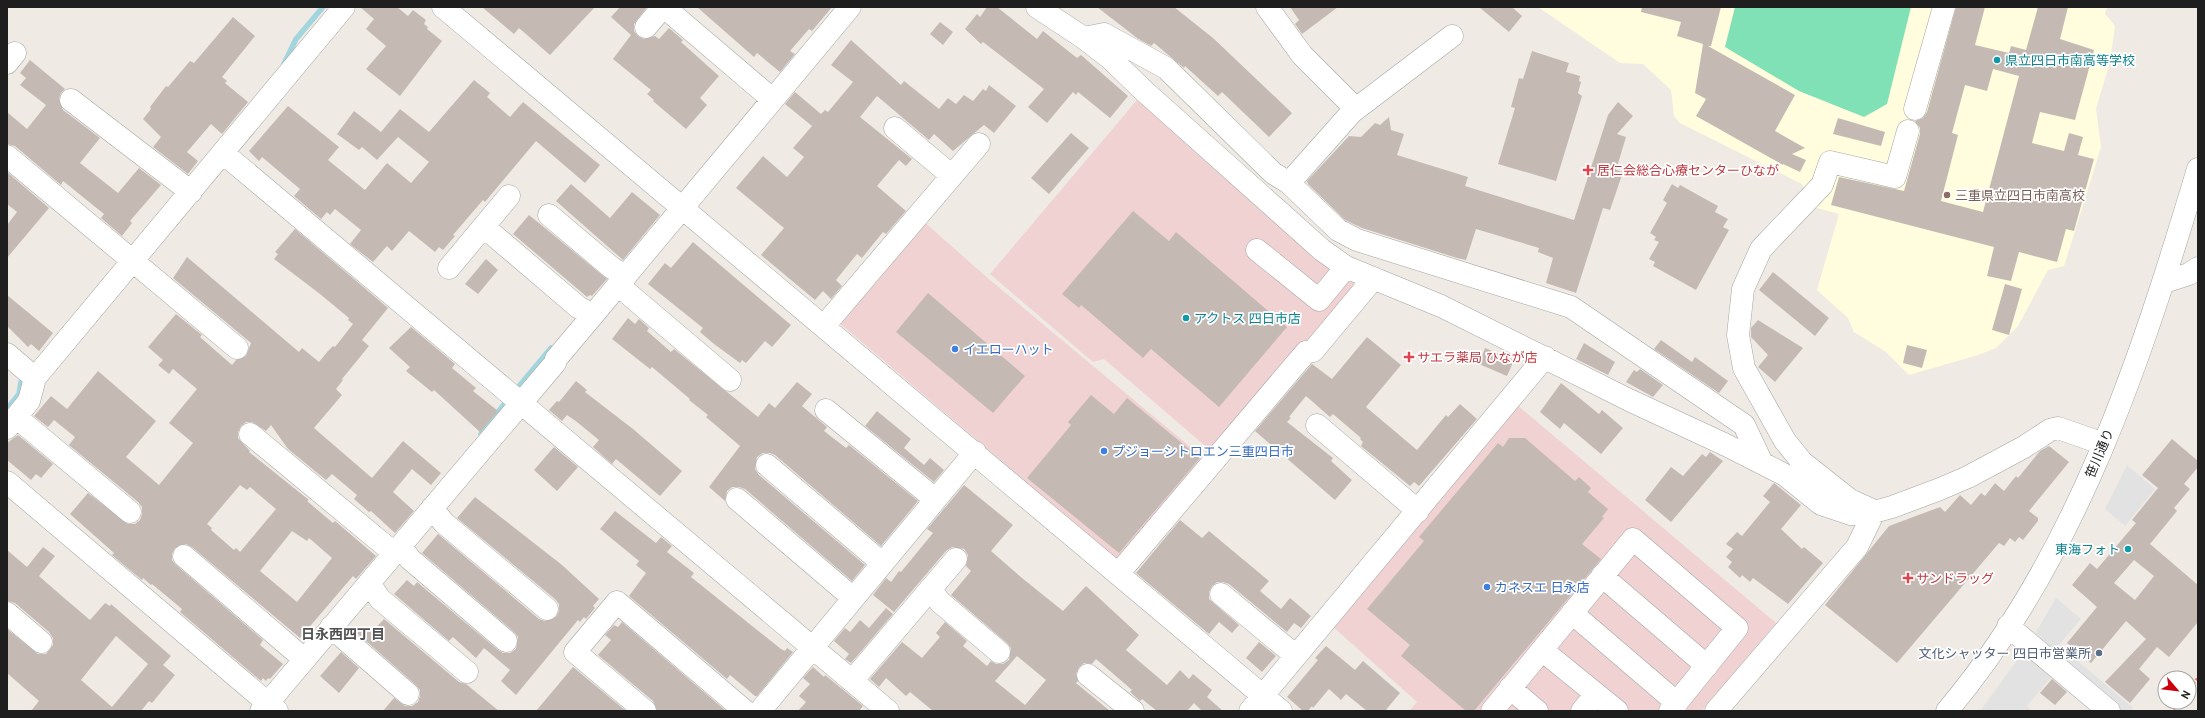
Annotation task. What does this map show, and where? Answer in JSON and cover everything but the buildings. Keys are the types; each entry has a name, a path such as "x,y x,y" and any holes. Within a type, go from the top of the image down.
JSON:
{"street":[{"path":"130,512 12,422 29,401 35,378 344,7"},
{"path":"443,7 1118,574 1256,704 1281,711"},
{"path":"646,27 663,7 772,99"},
{"path":"7,482 268,708 304,659 521,403 622,280 683,209 772,99 850,7"},
{"path":"1037,7 1111,58 1143,90 1322,250 1346,267 1441,306 1629,400 1785,474 1821,504 1851,514 1874,512 1899,505 1968,477 2024,447 2050,430 2058,428 2104,444"},
{"path":"1267,7 1302,55 1356,109"},
{"path":"1915,109 1944,7"},
{"path":"1084,38 1104,34 1166,68 1273,173 1289,183 1338,230 1357,240 1571,307 1744,425 1762,463"},
{"path":"1289,183 1356,109 1452,36"},
{"path":"71,100 191,192"},
{"path":"895,128 952,176"},
{"path":"1874,512 1850,500 1802,462 1785,441 1744,368 1738,335 1743,289 1761,248 1822,185 1830,162 1895,177 1908,131"},
{"path":"824,326 978,144"},
{"path":"223,153 888,711"},
{"path":"7,156 236,348"},
{"name":"笹川通り","path":"1947,711 2008,626 2047,561 2080,497 2104,444 2164,282 2198,169"},
{"path":"449,268 509,196"},
{"path":"549,215 612,268 622,280 730,380"},
{"path":"484,227 578,307 593,315"},
{"path":"1257,250 1319,300 1346,267"},
{"path":"2164,282 2189,274 2198,268"},
{"path":"1118,574 1306,352 1313,351 1374,278"},
{"path":"7,354 35,378"},
{"path":"1256,704 1545,357"},
{"path":"826,410 935,499"},
{"path":"1317,425 1418,511"},
{"path":"250,434 410,559 506,641"},
{"path":"760,711 974,452"},
{"path":"767,465 882,562"},
{"path":"737,499 853,598"},
{"path":"432,508 444,523 547,610"},
{"path":"1716,711 1858,547 1874,512"},
{"path":"1492,711 1632,539 1737,628 1673,707 1572,613"},
{"path":"184,556 304,659"},
{"path":"852,681 956,559"},
{"path":"1602,576 1707,666"},
{"path":"369,583 380,599 467,672"},
{"path":"930,589 940,602 999,652"},
{"path":"1221,594 1296,656"},
{"path":"645,711 575,652 617,602 745,711"},
{"path":"7,613 41,642"},
{"path":"2008,626 2109,711"},
{"path":"331,627 408,694"},
{"path":"1542,650 1617,711"},
{"path":"1088,674 1133,711"},
{"path":"1510,688 1537,711"},
{"path":"1582,711 1596,694"}],"shaded area":[{"name":"三重県立四日市南高校","path":"1538,7 2107,7 2105,14 2115,26 2110,62 2096,109 2101,147 2064,266 2048,270 2018,326 1996,348 1978,355 1909,375 1886,352 1854,332 1848,318 1817,290 1839,214 1813,207 1802,184 1680,123 1674,116 1671,90 1643,64 1620,63"},
{"path":"1137,100 1308,252 1330,269 1362,285 1211,451 1104,359 1093,362 990,274"},
{"path":"922,220 990,280 1207,461 1122,563 837,321"},
{"path":"1516,404 1776,623 1702,711 1409,711 1417,702 1331,625"},
{"path":"2127,465 2155,489 2125,526 2105,509"},
{"path":"2056,598 2081,619 2059,645 2133,708 2131,711 2115,711 2031,641"},
{"path":"2026,648 2055,673 2027,706 2032,711 1980,711"}],"green space":[{"path":"1735,7 1911,7 1887,104 1864,117 1799,91 1725,47"}],"waterway":[{"path":"284,64 296,39 323,7"},
{"path":"515,391 551,348"},
{"path":"7,409 19,394 21,382"},
{"path":"481,434 506,402"}],"place":[{"name":"県立四日市南高等学校","path":"1997,60"},
{"name":"居仁会総合心療センターひなが","path":"1588,170"},
{"name":"三重県立四日市南高校","path":"1947,195"},
{"name":"アクトス 四日市店","path":"1186,318"},
{"name":"イエローハット","path":"955,349"},
{"name":"サエラ薬局 ひなが店","path":"1409,357"},
{"name":"プジョーシトロエン三重四日市","path":"1104,451"},
{"name":"東海フォト","path":"2128,549"},
{"name":"サンドラッグ","path":"1908,578"},
{"name":"カネスエ 日永店","path":"1487,587"},
{"name":"文化シャッター 四日市営業所","path":"2099,653"}],"district":[{"name":"日永西四丁目","path":"343,634"}]}
